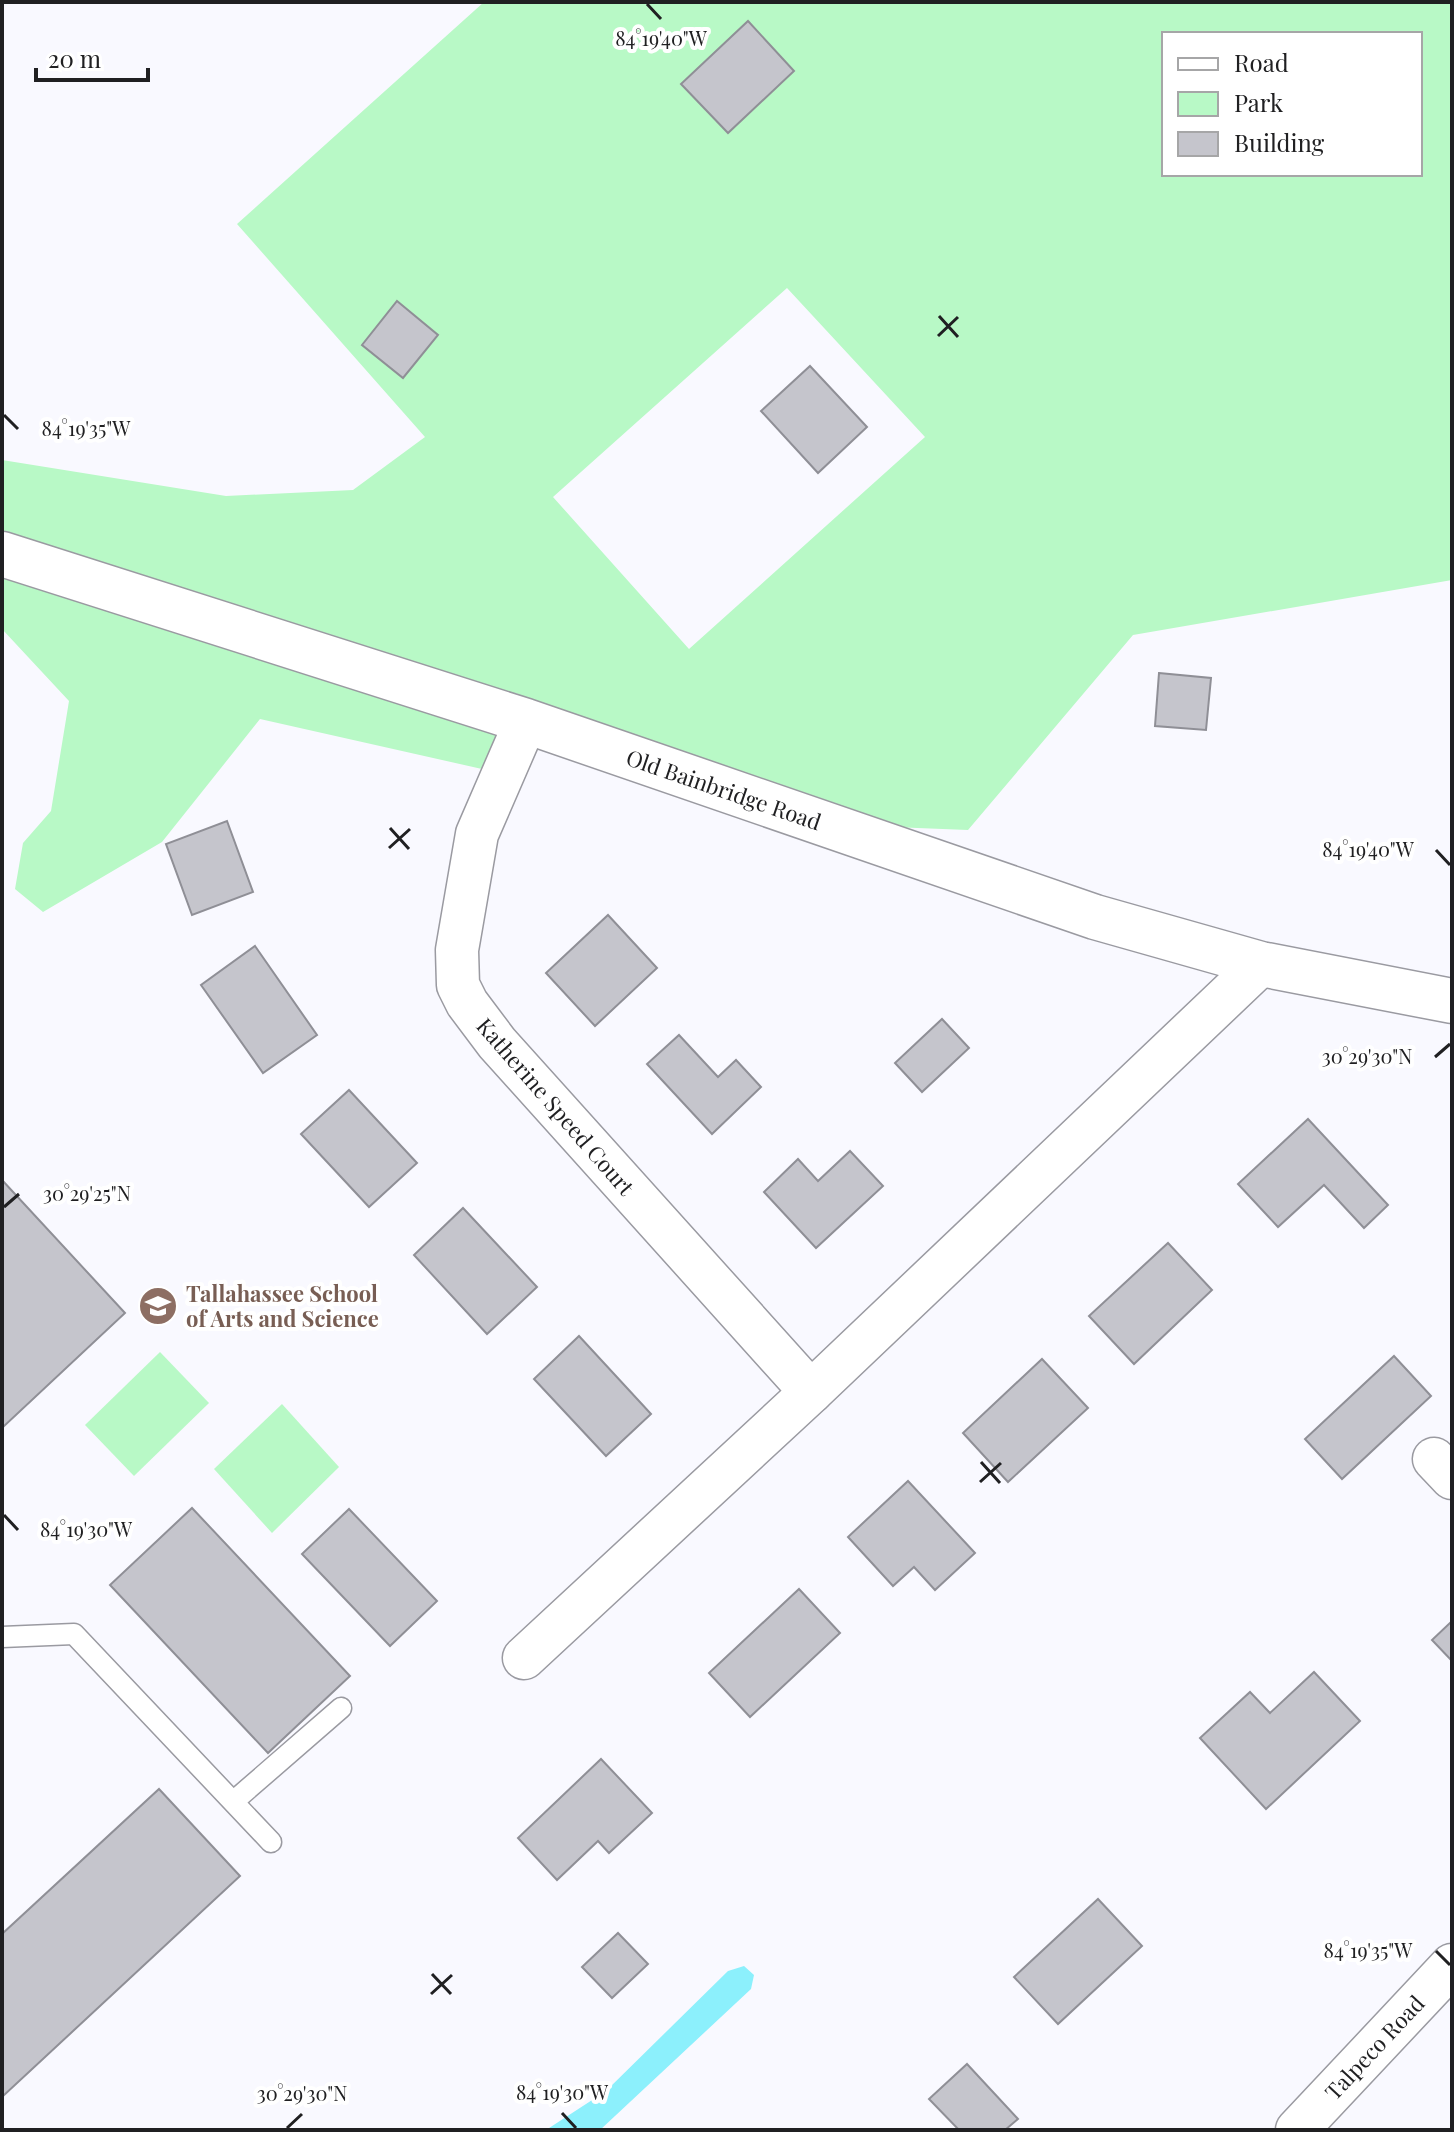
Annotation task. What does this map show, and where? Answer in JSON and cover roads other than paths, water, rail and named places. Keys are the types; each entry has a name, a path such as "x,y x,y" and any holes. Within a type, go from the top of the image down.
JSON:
{"main road":[{"name":"Old Bainbridge Road","path":"2,554 526,721 1095,917 1261,964 1452,1001"}],"street":[{"name":"Katherine Speed Court","path":"526,721 477,834 457,950 458,985 467,1003 497,1043 811,1392"},
{"path":"524,1658 811,1392 1261,964"},
{"name":"Talpeco Road","path":"1297,2130 1452,1965"}],"lane":[{"path":"2,1637 74,1634 271,1842"},
{"path":"234,1801 341,1708"}],"water":[{"path":"744,1966 754,1975 751,1989 600,2130 546,2130 606,2091 728,1971"}],"place":[{"name":"Tallahassee School of Arts and Science","path":"158,1306"}]}
